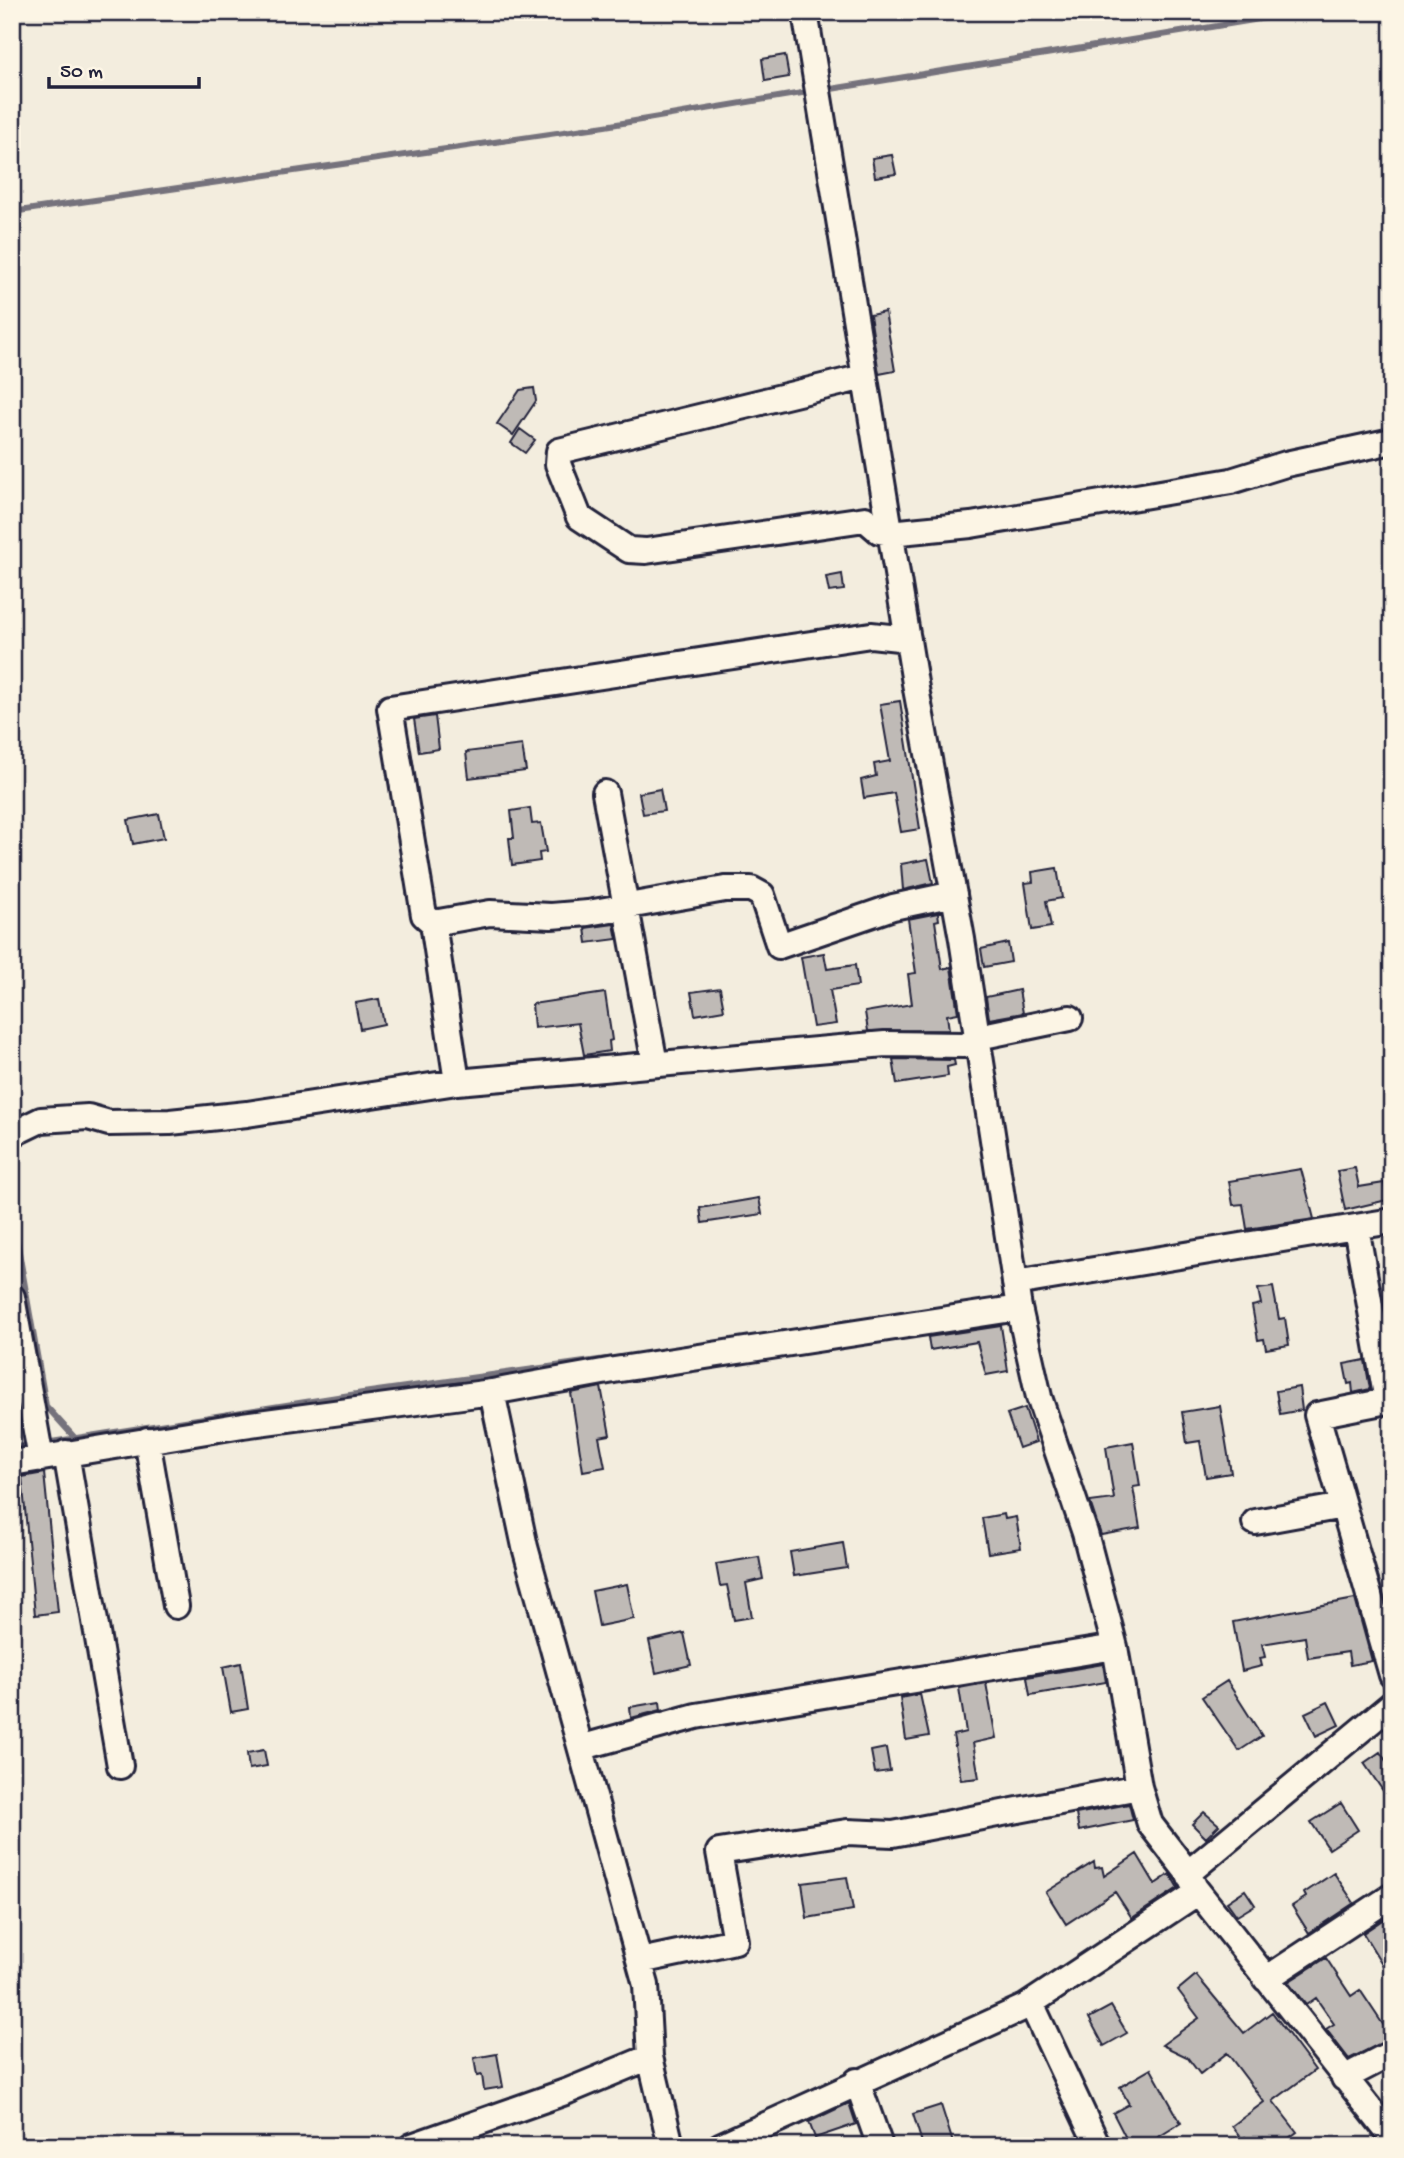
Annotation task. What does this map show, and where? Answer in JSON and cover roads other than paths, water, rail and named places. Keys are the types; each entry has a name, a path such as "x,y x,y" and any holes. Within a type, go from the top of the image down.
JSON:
{"street":[{"path":"805,12 890,533 954,894 1019,1308 1040,1397 1085,1533 1115,1647 1139,1787 1150,1824 1266,1979 1392,2137"},
{"path":"864,377 559,451 558,464 579,517 629,550 646,551 865,519 879,531 890,533 971,525 1231,481 1286,464 1392,441"},
{"path":"457,1082 433,923 425,915 390,708 871,635 908,639"},
{"path":"605,793 655,1064"},
{"path":"433,923 490,913 551,916 626,907 725,889 751,889 762,895 779,946 893,907 954,894"},
{"path":"12,1134 41,1120 88,1118 109,1123 170,1122 247,1114 457,1082 885,1044 964,1045 1070,1018"},
{"path":"1015,1283 1392,1221"},
{"path":"1356,1227 1387,1401 1317,1415 1392,1675"},
{"path":"12,1297 41,1459"},
{"path":"12,1463 147,1440 492,1392 653,1363 1019,1308"},
{"path":"492,1392 525,1547 583,1747 646,1985 650,2057 671,2146"},
{"path":"147,1440 176,1606"},
{"path":"66,1453 120,1766"},
{"path":"1255,1522 1343,1506"},
{"path":"583,1747 696,1716 1115,1647"},
{"path":"720,2146 1031,2003 1191,1897 1192,1880 1392,1704"},
{"path":"640,1961 735,1941 719,1852 847,1832 893,1834 1139,1787"},
{"path":"1266,1979 1392,1896"},
{"path":"1031,2003 1097,2146"},
{"path":"1345,2078 1392,2053"},
{"path":"412,2146 568,2091 650,2057"},
{"path":"857,2081 880,2146"}],"waterway":[{"path":"825,90 1303,12"},
{"path":"12,212 605,126 814,91"},
{"path":"12,1212 46,1406 75,1438"},
{"path":"45,1443 363,1393 606,1359"},
{"path":"12,1448 34,1444"}]}
